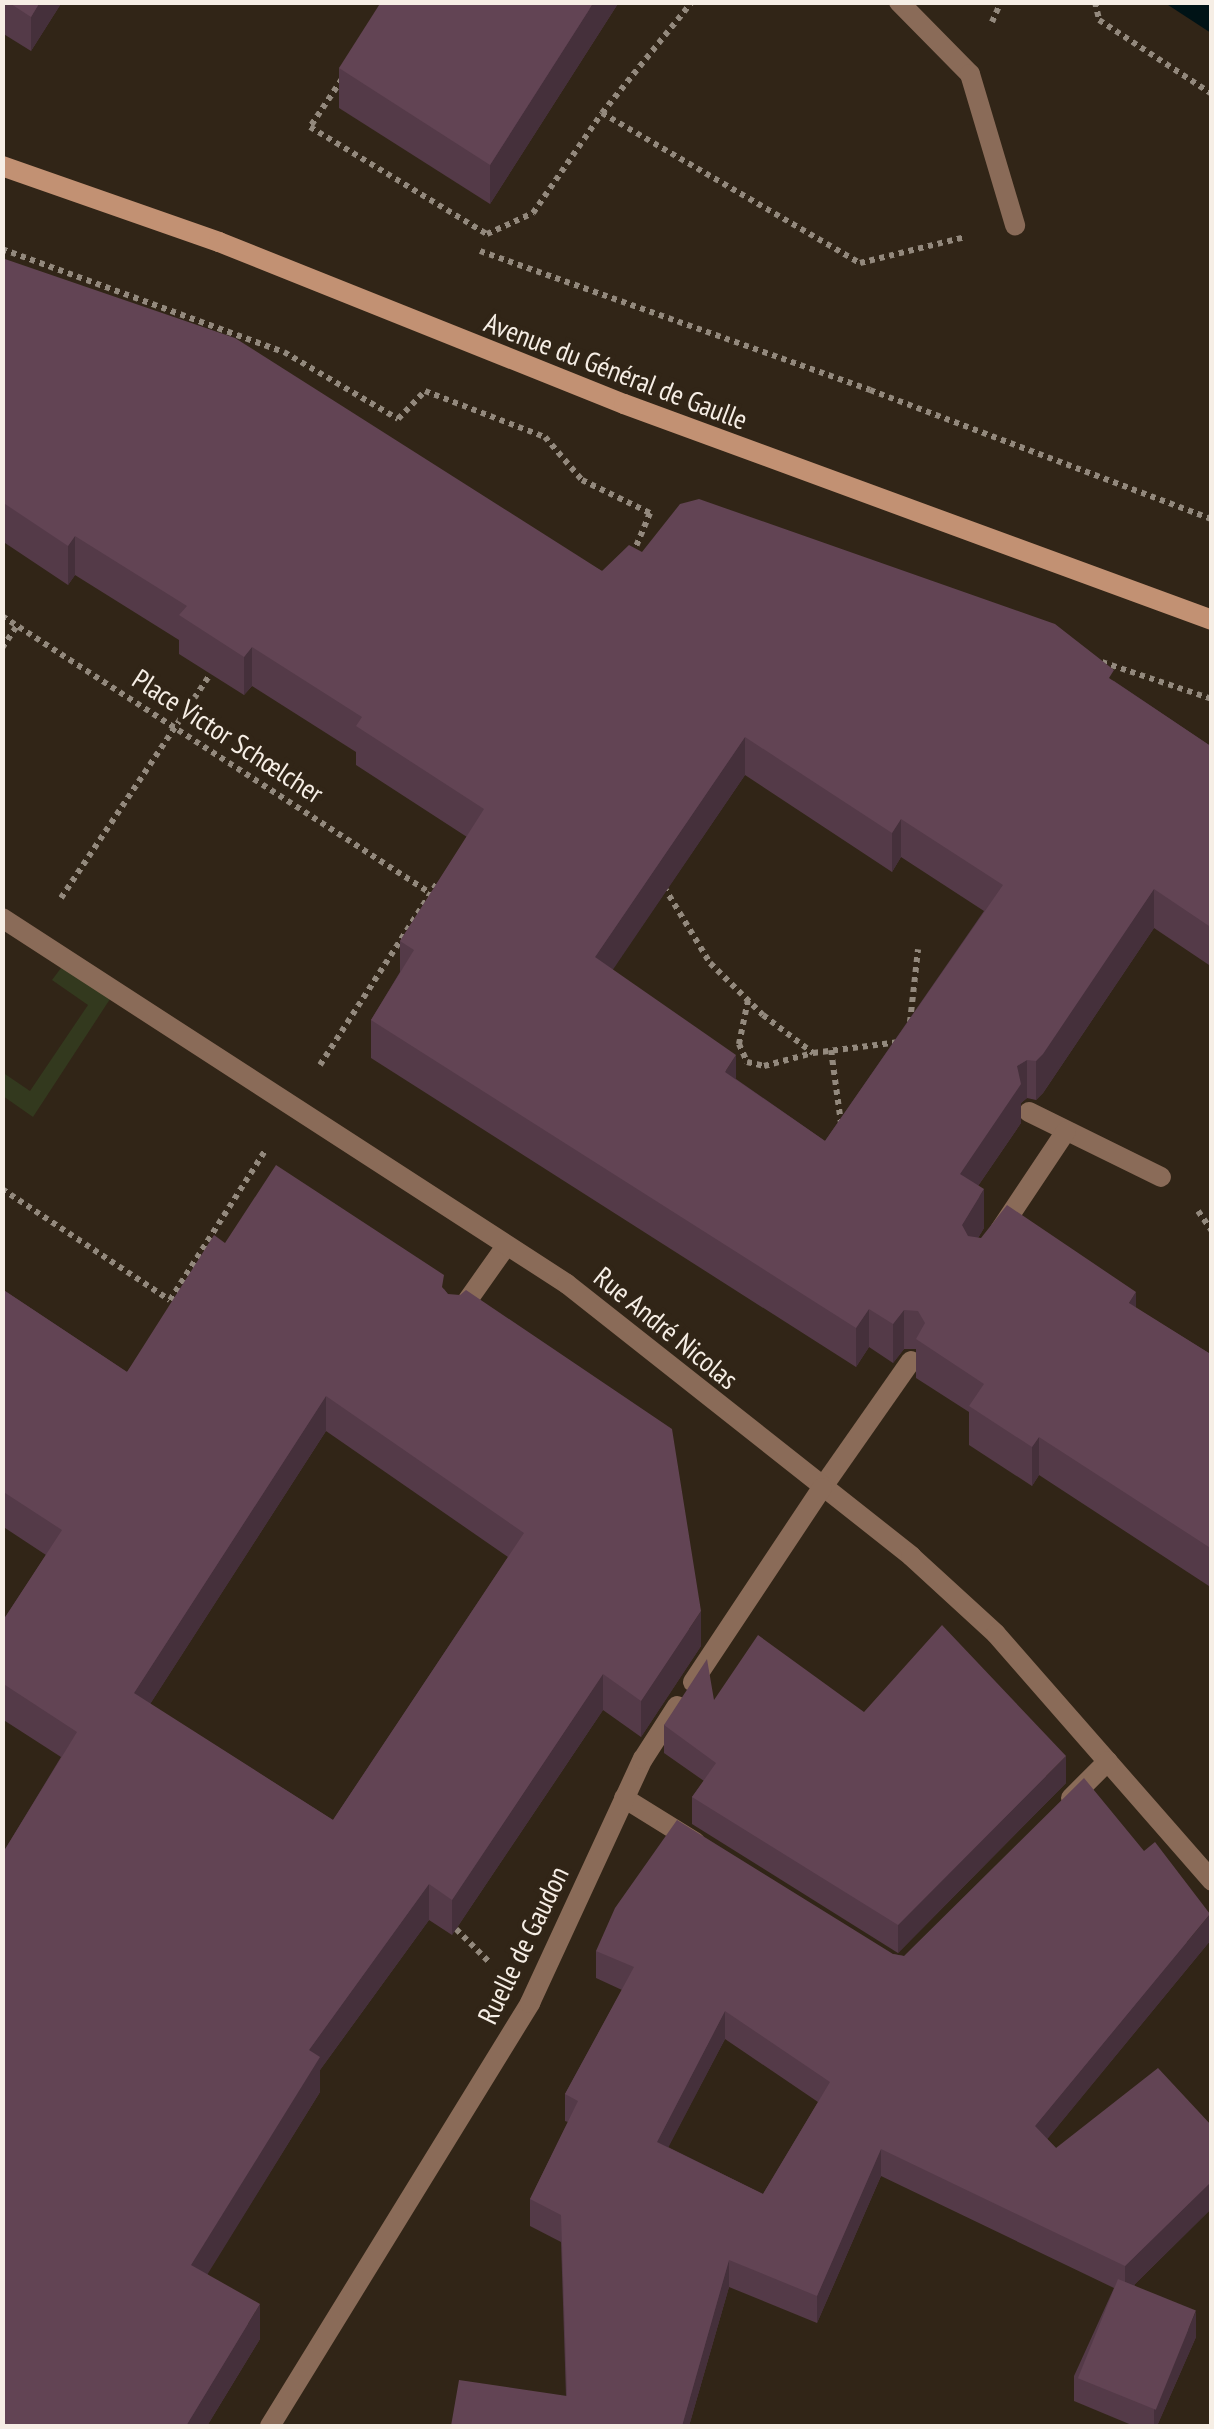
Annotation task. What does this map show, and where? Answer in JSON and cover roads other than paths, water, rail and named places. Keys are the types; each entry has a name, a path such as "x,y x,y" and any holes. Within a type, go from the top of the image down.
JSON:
{"main road":[{"name":"Avenue du Général de Gaulle","path":"2,166 219,242 606,397 1212,620"}],"street":[{"path":"899,2 970,74 1015,225"},
{"name":"Rue André Nicolas","path":"2,918 567,1284 911,1556 996,1634 1212,1880"},
{"path":"1029,1112 1161,1176"},
{"path":"986,1250 1066,1131"},
{"path":"454,1318 506,1246"},
{"name":"Ruelle de Gaudon","path":"270,2426 530,2003 642,1760 911,1361"},
{"path":"1053,1816 1108,1761"},
{"path":"624,1798 722,1859"}]}
